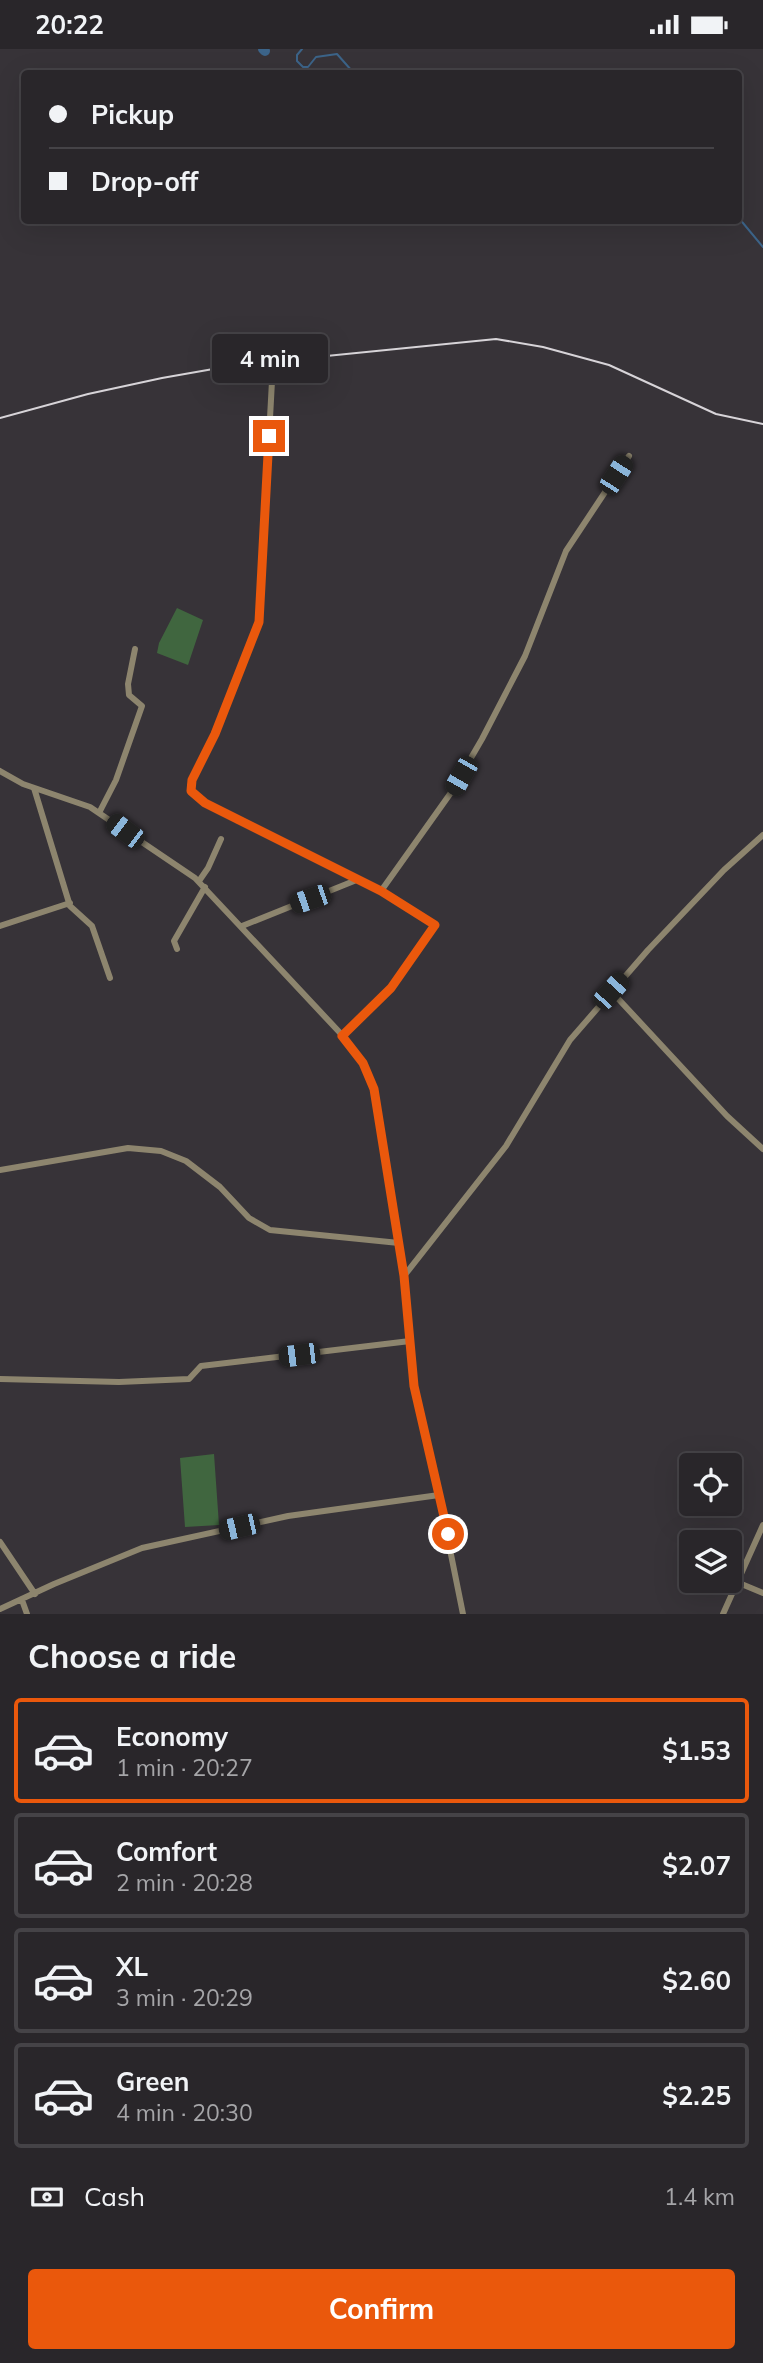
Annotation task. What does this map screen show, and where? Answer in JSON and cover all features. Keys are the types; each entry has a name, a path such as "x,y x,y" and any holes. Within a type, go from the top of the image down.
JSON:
{"street":[{"path":"269,374 272,381 259,622 215,734 192,780 191,791 205,803 381,891 435,925 391,988 342,1036"},
{"path":"381,891 450,794 482,739 524,656 566,551 629,456"},
{"path":"99,813 116,780 142,706 129,695 128,684 135,649"},
{"path":"0,771 34,788 99,813 199,881 342,1036 363,1063 374,1089 399,1243 414,1386 463,1614"},
{"path":"34,788 71,908 92,926 110,978"},
{"path":"404,1276 506,1146 570,1040 611,991 724,870 763,835"},
{"path":"199,881 208,869 220,839"},
{"path":"242,926 359,879"},
{"path":"177,949 174,940 205,887"},
{"path":"0,926 70,903"},
{"path":"611,991 727,1116 763,1149"},
{"path":"0,1170 128,1148 161,1151 186,1161 220,1187 249,1218 270,1230 399,1243"},
{"path":"0,1379 119,1382 189,1379 201,1366 410,1341"},
{"path":"0,1609 142,1548 288,1516 439,1495"},
{"path":"742,1576 763,1525"},
{"path":"0,1542 35,1594"},
{"path":"742,1584 763,1593"},
{"path":"723,1614 734,1593"},
{"path":"22,1600 27,1614"}],"green space":[{"path":"177,608 203,620 188,665 157,653 159,643"},
{"path":"214,1454 219,1525 185,1527 180,1458"}],"waterway":[{"path":"302,49 297,55 297,61 303,67 308,67 316,57 337,54 351,70"},
{"path":"742,222 763,247"}],"railway":[{"path":"0,418 88,394 236,365 496,339 543,347 609,365 716,414 763,424"}],"route":[{"path":"269,436 259,622 215,734 190,786 195,796 205,803 381,891 435,925 391,988 342,1036 363,1063 374,1089 404,1276 414,1386 448,1534"}]}
